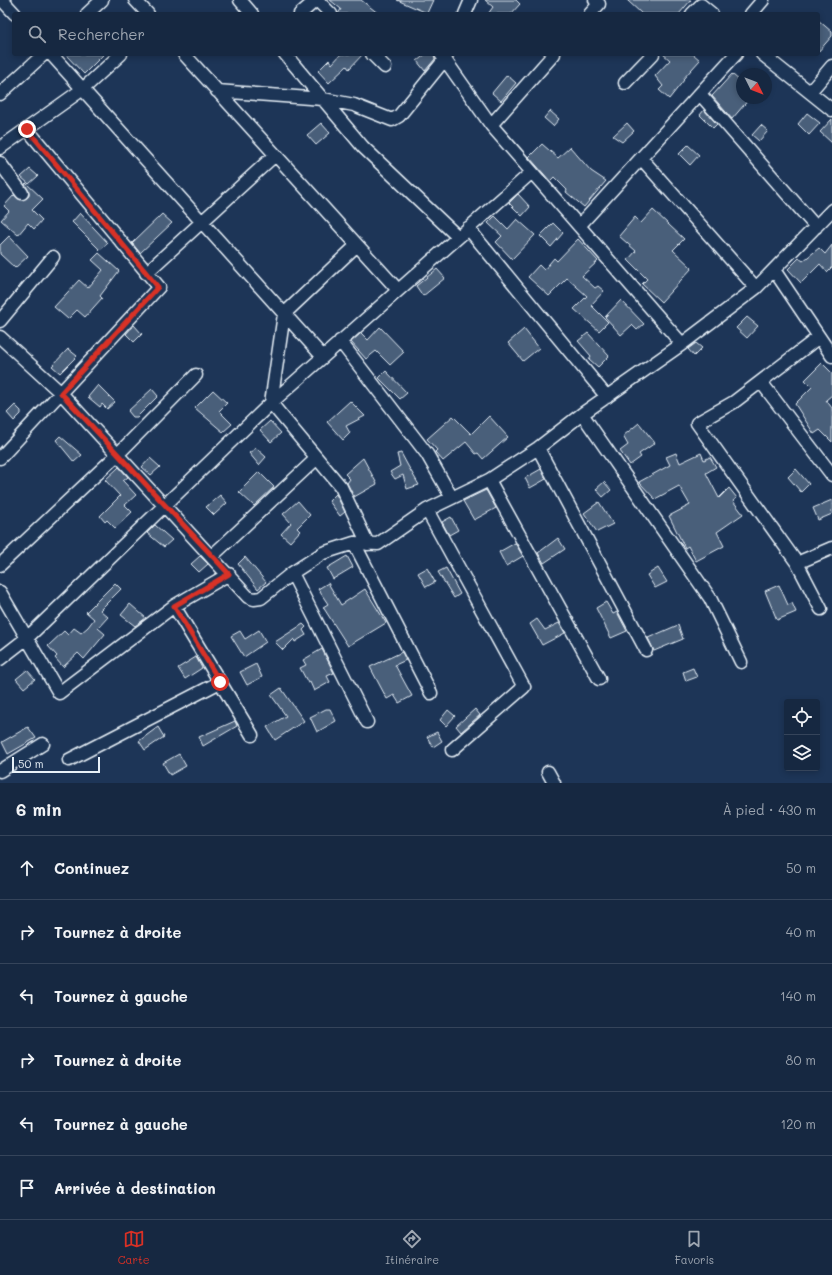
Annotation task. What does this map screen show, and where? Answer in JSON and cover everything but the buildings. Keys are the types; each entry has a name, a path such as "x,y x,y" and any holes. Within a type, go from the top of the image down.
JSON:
{"street":[{"path":"2,0 13,12"},
{"path":"88,12 102,0"},
{"path":"135,0 146,12"},
{"path":"240,0 250,12"},
{"path":"302,12 316,0 329,12"},
{"path":"466,12 471,0"},
{"path":"592,12 599,4 596,0"},
{"path":"753,12 763,0"},
{"path":"694,12 701,5 710,12"},
{"path":"0,94 42,56"},
{"path":"53,56 323,357"},
{"path":"0,148 83,89 119,56"},
{"path":"186,56 398,290"},
{"path":"287,56 363,147 458,237"},
{"path":"374,56 385,67"},
{"path":"217,91 323,99 354,106 392,120 399,116 444,56 491,125 682,344"},
{"path":"491,125 552,56"},
{"path":"625,84 651,56"},
{"path":"579,226 734,56"},
{"path":"765,56 832,110"},
{"path":"810,92 832,66"},
{"path":"700,94 816,227"},
{"path":"0,458 158,287 27,129"},
{"path":"146,273 275,155"},
{"path":"641,158 756,288"},
{"path":"0,163 22,193"},
{"path":"0,659 26,638 270,403 532,172"},
{"path":"0,337 61,393 248,596 254,599 261,598 292,573 323,553 354,543 378,544 427,510 489,480 538,448 582,414 682,344 756,288 816,227 831,214"},
{"path":"468,228 607,397"},
{"path":"357,245 284,314 270,403 341,487 368,544"},
{"path":"0,321 53,257"},
{"path":"774,270 832,356"},
{"path":"819,337 734,402 697,423 797,563 821,609"},
{"path":"340,341 427,454 452,498"},
{"path":"0,565 118,454 196,375"},
{"path":"761,382 832,475"},
{"path":"582,414 710,598 741,662"},
{"path":"538,448 646,650"},
{"path":"212,556 317,458"},
{"path":"489,480 600,679"},
{"path":"427,510 524,687 452,750"},
{"path":"354,543 431,693"},
{"path":"797,563 832,548"},
{"path":"292,573 367,722"},
{"path":"0,592 59,693 174,606 229,574"},
{"path":"174,606 252,735"},
{"path":"69,760 220,682"},
{"path":"0,771 43,744"},
{"path":"548,772 554,783"}],"route":[{"path":"27,129 158,287 61,393 229,574 174,606 220,682"}]}
